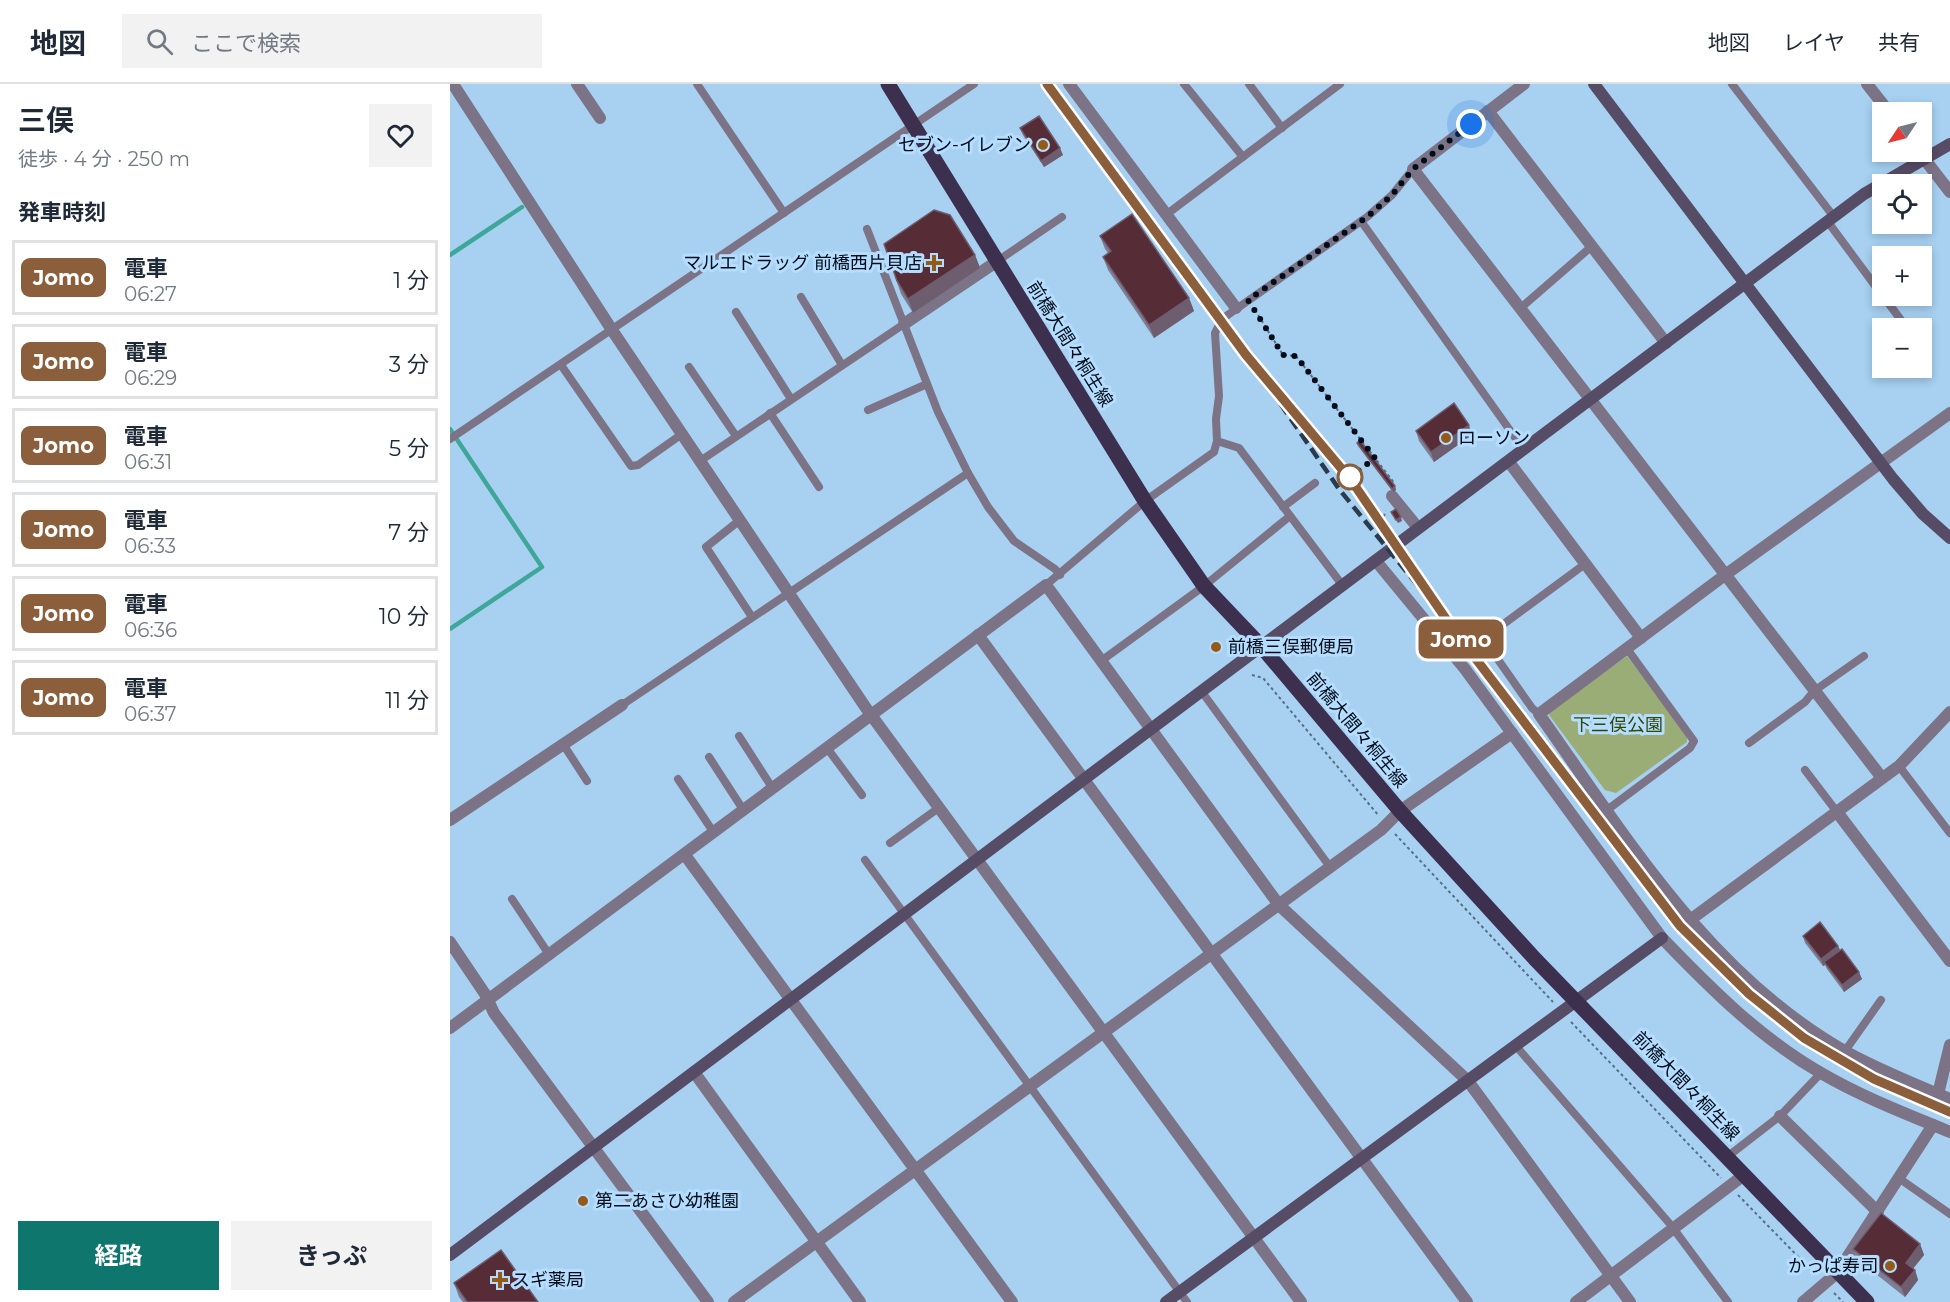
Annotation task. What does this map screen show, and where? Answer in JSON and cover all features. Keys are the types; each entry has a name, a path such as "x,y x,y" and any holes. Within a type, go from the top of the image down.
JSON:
{"main road":[{"name":"前橋大間々桐生線","path":"888,84 1145,501 1204,586 1261,646 1400,811 1577,1002 1867,1302"}],"street":[{"path":"453,84 612,330 872,714 1301,1302"},
{"path":"578,84 600,118"},
{"path":"1069,84 1236,308"},
{"path":"1524,84 1413,169 1882,778"},
{"path":"1594,84 1747,283 1906,496 1950,538"},
{"path":"1867,84 1881,102"},
{"path":"1488,111 1666,343"},
{"path":"1932,150 1950,144"},
{"path":"450,1255 1509,462 1589,399 1910,162"},
{"path":"1927,162 1950,192"},
{"path":"904,324 996,262"},
{"path":"1950,413 1725,574 1628,650 1539,714 1606,810 1689,920 1719,952 1764,994 1845,1051 1950,1099"},
{"path":"1509,462 1641,638"},
{"path":"1395,500 1414,523"},
{"path":"1376,561 1465,669 1662,938 1730,1006 1821,1073 1950,1132"},
{"path":"450,1028 550,956 1046,585 1279,904 1468,1081 1630,1302"},
{"path":"978,635 1467,1302"},
{"path":"450,820 622,705"},
{"path":"1689,920 1899,766 1950,712"},
{"path":"734,1302 1330,867 1386,825 1400,811 1512,733"},
{"path":"1837,812 1950,961"},
{"path":"685,855 1012,1302"},
{"path":"1166,1302 1183,1297 1254,1237 1662,938"},
{"path":"450,942 488,1002 708,1302"},
{"path":"1938,1094 1950,1045"},
{"path":"694,1072 860,1302"},
{"path":"1780,1116 1852,1190 1878,1212"},
{"path":"1803,1302 1837,1273 1933,1125"},
{"path":"1576,1302 1744,1175"}],"lane":[{"path":"450,440 974,84"},
{"path":"1184,84 1243,157"},
{"path":"1249,84 1282,128"},
{"path":"1167,214 1340,84"},
{"path":"1732,84 1872,279"},
{"path":"701,86 784,213"},
{"path":"1046,585 1145,501 1210,456 1217,441 1216,419 1219,396 1215,333 1222,319 1361,221 1392,195 1413,169"},
{"path":"996,262 1062,217"},
{"path":"1361,221 1524,450"},
{"path":"867,229 927,384 968,473 988,507 1014,541 1055,569 1060,575"},
{"path":"1519,306 1523,306 1592,246"},
{"path":"801,297 842,365"},
{"path":"736,312 791,399"},
{"path":"700,461 904,324"},
{"path":"561,364 631,466 638,465 682,434"},
{"path":"689,367 736,436"},
{"path":"868,410 927,384"},
{"path":"770,413 819,487"},
{"path":"1217,441 1239,448 1343,586"},
{"path":"622,705 968,473"},
{"path":"1283,507 1315,483"},
{"path":"1101,661 1204,586 1290,516"},
{"path":"740,520 706,547 752,617"},
{"path":"1539,714 1532,708 1485,641 1490,634 1585,564"},
{"path":"1606,810 1690,748 1694,741 1628,650"},
{"path":"1749,743 1805,702 1814,691 1864,656"},
{"path":"1202,692 1330,867"},
{"path":"739,736 773,789"},
{"path":"563,744 587,781"},
{"path":"827,748 862,795"},
{"path":"709,757 744,811"},
{"path":"1899,766 1950,833"},
{"path":"1805,770 1837,812"},
{"path":"678,779 714,833"},
{"path":"890,843 940,807"},
{"path":"865,860 1183,1297"},
{"path":"512,899 550,956"},
{"path":"1845,1051 1881,1000"},
{"path":"1516,1046 1674,1229 1728,1302"},
{"path":"1727,1157 1780,1116 1821,1073"},
{"path":"1900,1179 1950,1214"}],"path":[{"path":"1248,300 1283,355 1296,356 1401,492 1403,499 1395,500 1376,523 1371,517"}],"green space":[{"name":"下三俣公園","path":"1627,656 1687,735 1687,742 1616,793 1605,790 1549,715 1551,710"}],"building":[{"name":"セブン-イレブン","path":"1039,116 1060,148 1041,161 1020,128"},
{"name":"マルエドラッグ 前橋西片貝店","path":"934,210 950,215 975,255 908,299 897,281 884,244"},
{"path":"1132,214 1189,298 1149,325 1103,257 1111,251 1100,236"},
{"path":"1454,403 1469,425 1431,452 1416,431"},
{"path":"1360,440 1395,486 1392,489 1357,443"},
{"path":"1396,509 1401,517 1396,520 1391,512"},
{"path":"1820,922 1838,946 1821,959 1803,936"},
{"path":"1842,949 1859,972 1842,985 1824,962"},
{"name":"かっぱ寿司","path":"1881,1213 1920,1244 1906,1263 1915,1270 1901,1287 1853,1249"},
{"name":"スギ薬局","path":"501,1250 538,1302 467,1302 454,1283"}],"waterway":[{"path":"450,255 522,207"},
{"path":"450,429 542,567 450,629"}],"railway":[{"path":"1047,84 1222,319 1339,489 1453,629 1679,926 1749,995 1804,1038 1874,1079 1950,1112"},
{"path":"1293,409 1351,480 1416,572"}],"train":[{"name":"Jomo","path":"1047,84 1222,319 1246,355 1331,453 1398,544 1453,629 1680,926 1719,968 1778,1019 1804,1038 1874,1079 1950,1112"}],"place":[{"name":"セブン-イレブン","path":"1043,145"},
{"name":"マルエドラッグ 前橋西片貝店","path":"934,263"},
{"name":"ローソン","path":"1446,438"},
{"name":"前橋三俣郵便局","path":"1216,647"},
{"name":"第二あさひ幼稚園","path":"583,1201"},
{"name":"かっぱ寿司","path":"1890,1266"},
{"name":"スギ薬局","path":"500,1280"}],"route":[{"path":"1350,477 1375,458 1296,356 1283,355 1248,300 1367,217 1392,195 1413,169 1471,124"}]}
